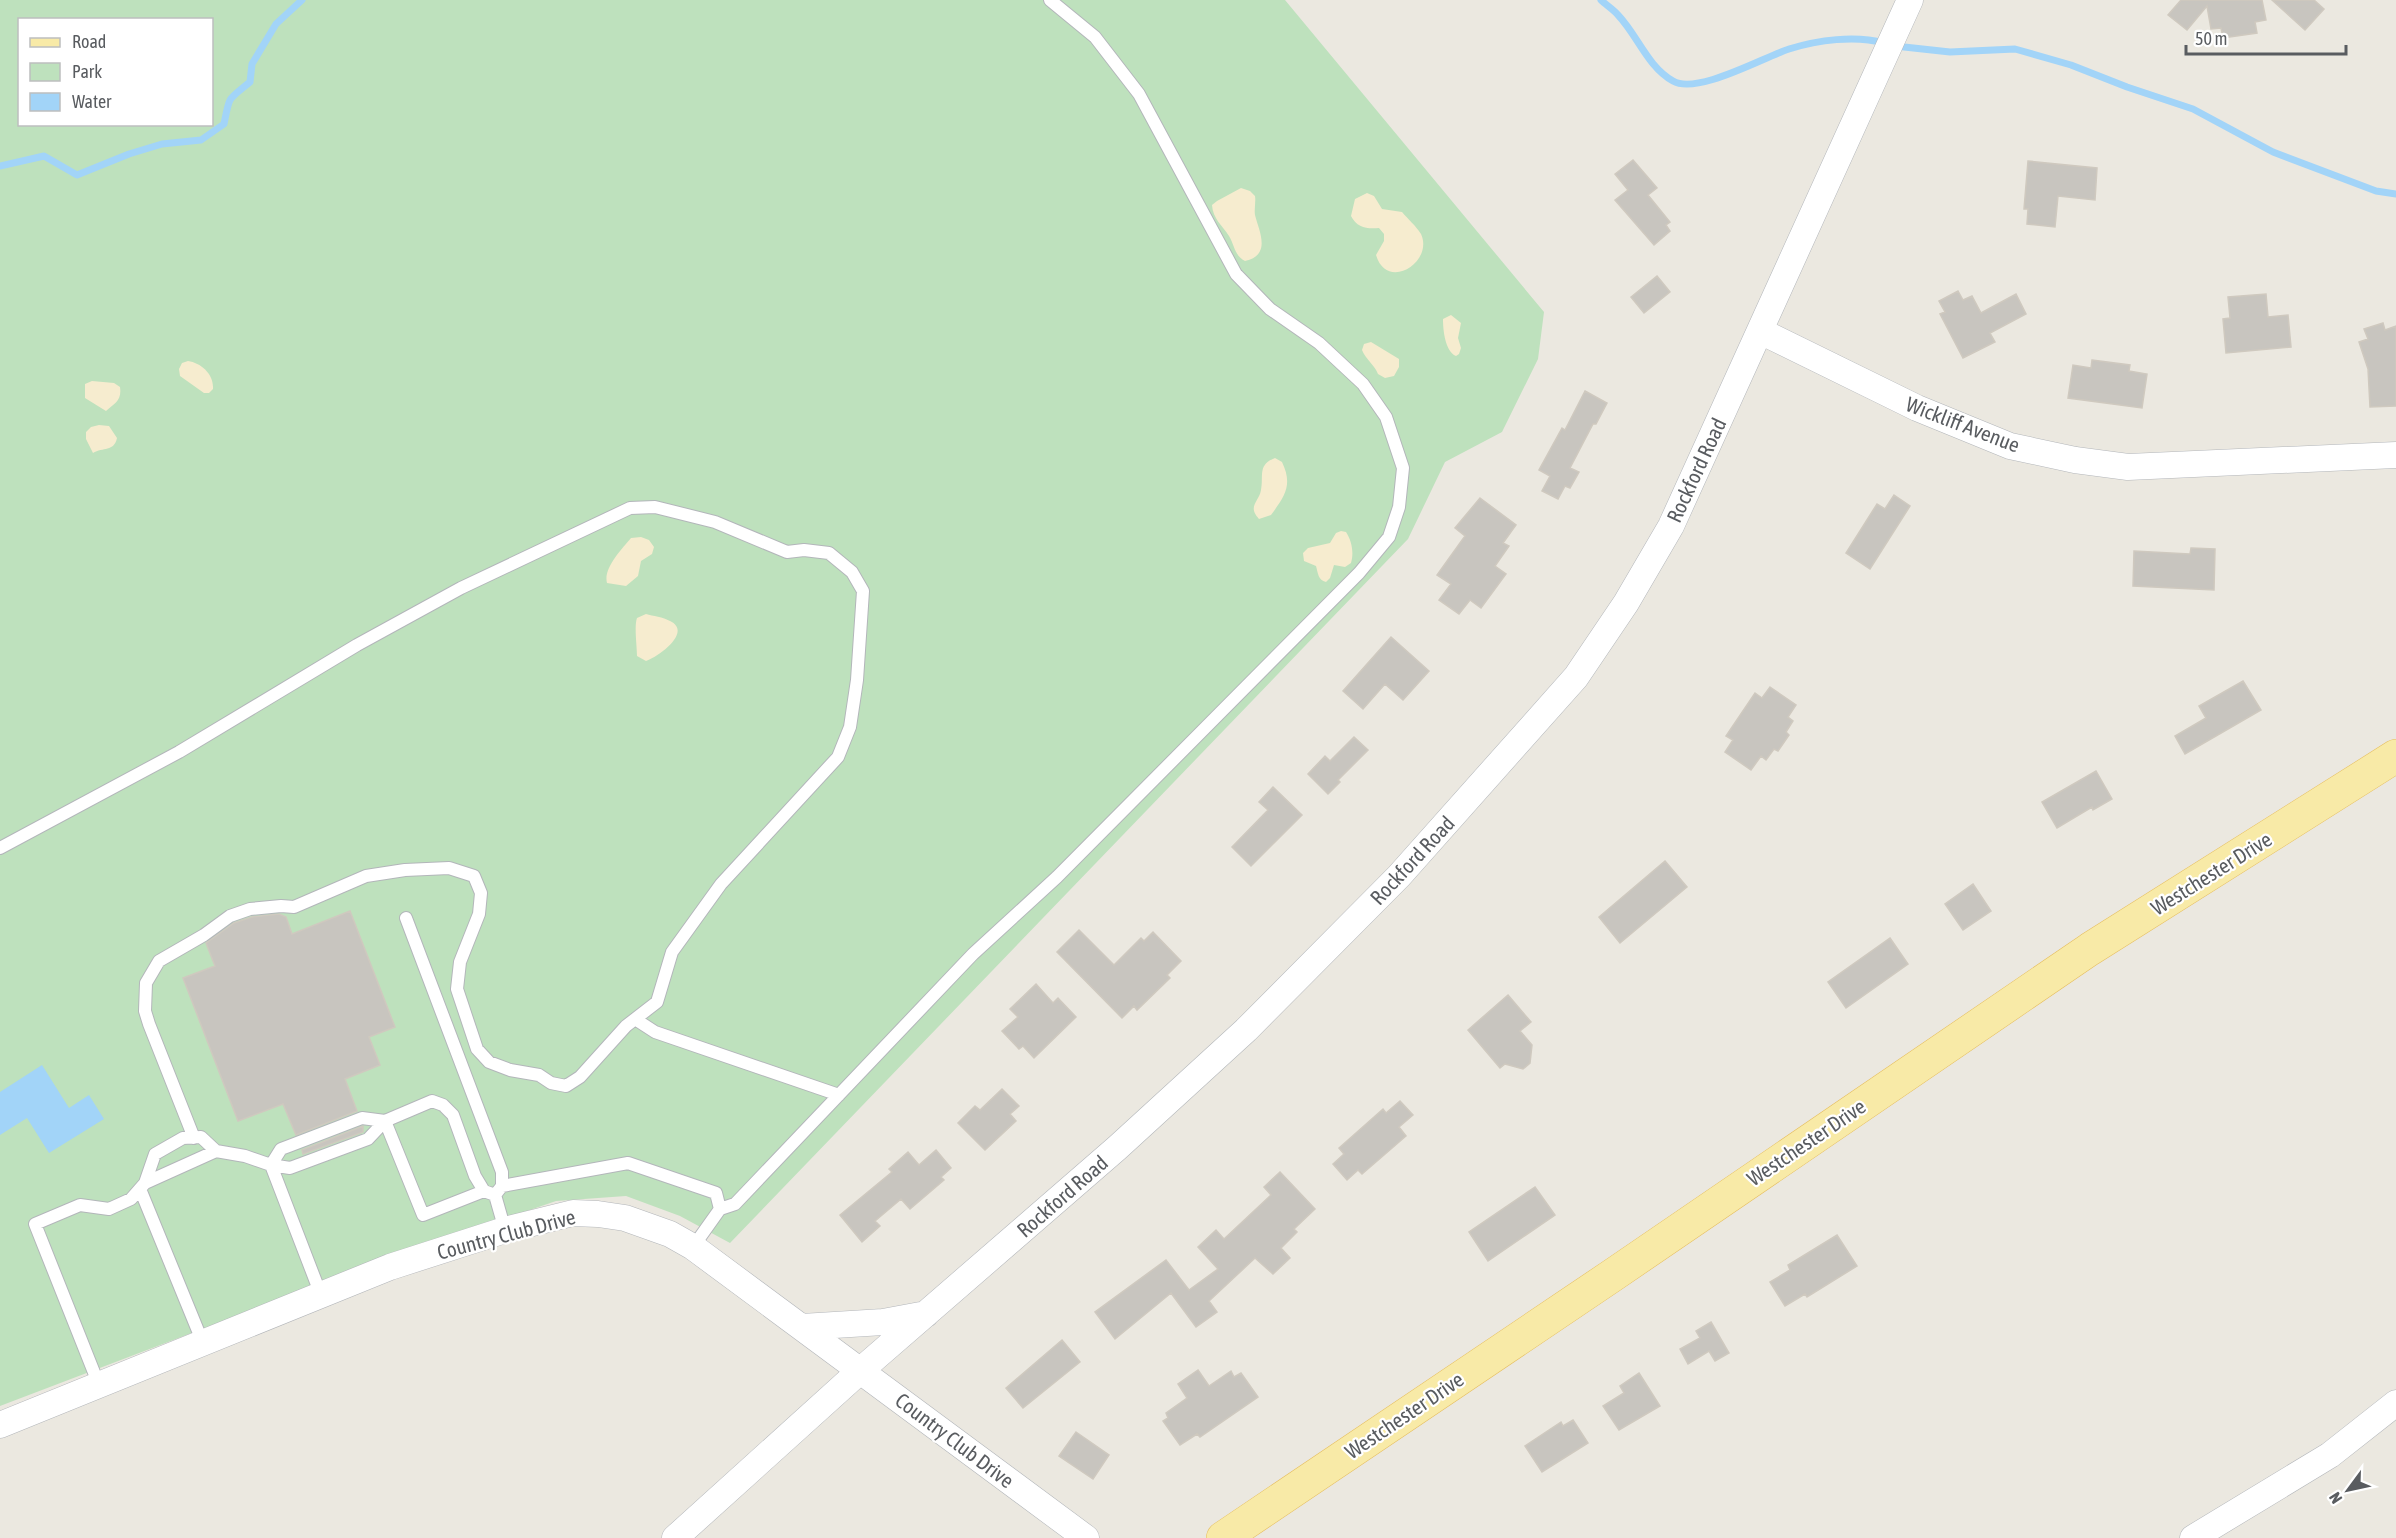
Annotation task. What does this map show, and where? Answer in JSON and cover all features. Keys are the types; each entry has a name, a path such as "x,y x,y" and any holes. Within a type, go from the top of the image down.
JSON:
{"main road":[{"name":"Westchester Drive","path":"1223,1538 2090,949 2396,756"}],"street":[{"name":"Rockford Road","path":"675,1538 861,1370 1117,1148 1246,1030 1399,876 1576,677 1626,603 1671,526 1910,0"},
{"name":"Wickliff Avenue","path":"1760,331 1917,408 2010,446 2074,460 2128,467 2396,455"},
{"name":"Country Club Drive","path":"0,1425 390,1267 505,1230 573,1214 598,1214 625,1218 659,1230 693,1247 1086,1538"},
{"path":"802,1327 883,1322 926,1314"},
{"path":"2193,1538 2330,1455 2396,1403"}],"lane":[{"path":"693,1247 720,1209 735,1204 973,954 1057,877 1359,573 1389,537 1399,507 1404,468 1386,417 1355,378 1319,343 1270,309 1236,274 1139,94 1095,37 1050,0"},
{"path":"0,848 179,752 357,645 461,588 630,508 656,507 715,522 787,552 804,550 829,553 852,573 863,591 857,680 850,727 838,757 721,884 672,952 657,1002 635,1019 580,1077 566,1086 551,1083 539,1074 510,1070 489,1062 477,1049 457,989 460,962 479,914 481,893 474,876 449,868 405,870 366,876 294,907 250,909 230,916 204,935 159,961 146,983 145,1011 194,1138"},
{"path":"406,918 502,1172 494,1191"},
{"path":"635,1019 655,1032 838,1095"},
{"path":"203,1343 143,1186 154,1154 183,1138 201,1137 216,1151 290,1168 368,1139 385,1121 432,1101 443,1105 453,1115 475,1176 494,1191 505,1230"},
{"path":"271,1165 281,1149 362,1119 385,1121"},
{"path":"385,1121 423,1215 494,1191 628,1162 716,1193 720,1209"},
{"path":"99,1385 35,1224 80,1205 110,1209 131,1199 143,1186 216,1151"},
{"path":"271,1165 321,1295"}],"green space":[{"path":"0,0 1285,0 1544,312 1538,359 1502,432 1445,462 1408,539 730,1243 680,1216 626,1196 556,1201 378,1262 0,1406"}],"sand":[{"path":"1241,188 1250,191 1255,196 1255,215 1262,242 1259,254 1245,261 1241,259 1216,218 1212,205"},
{"path":"1367,193 1374,196 1382,209 1402,212 1421,234 1423,244 1421,254 1408,269 1398,272 1390,271 1382,266 1376,255 1384,241 1384,234 1379,228 1366,228 1353,220 1351,216 1355,199"},
{"path":"1451,315 1461,323 1458,338 1461,348 1456,356 1449,350 1443,329 1443,319"},
{"path":"1371,342 1399,359 1399,367 1394,376 1385,378 1378,374 1366,357 1362,350 1364,344"},
{"path":"188,361 198,364 209,374 213,389 209,393 204,393 180,376 179,369 182,363"},
{"path":"92,381 114,383 120,387 119,398 106,411 85,398 85,384"},
{"path":"109,426 117,438 111,447 93,453 86,439 86,432 91,427"},
{"path":"1275,458 1282,462 1285,470 1286,490 1271,515 1259,519 1254,507 1261,490 1262,471 1269,461"},
{"path":"1346,532 1351,543 1351,563 1345,567 1334,565 1330,578 1326,582 1320,578 1316,566 1304,561 1303,553 1308,548 1330,543 1336,533"},
{"path":"641,537 649,540 654,547 652,554 641,561 638,576 626,586 607,583 610,565 618,553 631,538"},
{"path":"646,614 670,621 678,631 671,644 646,661 637,656 636,622 637,618"}],"water":[{"path":"42,1065 69,1108 89,1095 104,1119 49,1153 27,1118 0,1135 0,1092"}],"building":[{"path":"2181,0 2262,0 2266,20 2255,22 2257,33 2223,38 2221,28 2211,29 2207,6 2187,30 2168,15"},
{"path":"2272,0 2314,0 2324,9 2305,30"},
{"path":"1633,160 1657,188 1648,195 1670,222 1666,225 1670,231 1654,245 1615,200 1628,190 1615,174"},
{"path":"2028,161 2097,168 2095,200 2058,196 2055,227 2027,224 2028,209 2024,209"},
{"path":"1657,276 1670,292 1644,313 1631,297"},
{"path":"1958,291 1963,300 1972,296 1981,313 2016,294 2026,314 1990,333 1995,342 1963,358 1940,314 1945,312 1939,301"},
{"path":"2266,294 2268,317 2288,315 2291,347 2226,353 2223,319 2230,318 2228,297"},
{"path":"2383,323 2385,330 2396,326 2396,406 2370,407 2368,369 2359,342 2368,339 2364,329"},
{"path":"2092,360 2130,365 2129,371 2147,374 2142,408 2068,398 2073,365 2091,368"},
{"path":"1585,391 1607,403 1570,468 1579,472 1570,488 1565,486 1558,499 1542,491 1550,476 1539,470 1562,428 1565,430"},
{"path":"1894,495 1910,506 1870,569 1846,553 1877,504 1885,509"},
{"path":"1480,498 1516,525 1503,543 1509,546 1495,566 1506,574 1481,608 1470,600 1459,614 1439,600 1451,584 1437,575 1465,536 1455,528"},
{"path":"2191,548 2215,549 2214,590 2133,586 2134,551 2190,554"},
{"path":"1391,637 1429,671 1403,700 1385,684 1363,709 1343,691"},
{"path":"2243,681 2261,710 2185,754 2175,736 2206,718 2199,706"},
{"path":"1770,687 1796,705 1788,717 1793,721 1786,732 1789,735 1778,751 1774,749 1766,760 1761,756 1751,770 1725,752 1733,740 1726,736 1755,693 1762,698"},
{"path":"1354,737 1368,750 1338,780 1340,782 1328,794 1308,774 1325,756 1330,761"},
{"path":"2096,771 2112,799 2093,810 2092,807 2057,828 2042,802"},
{"path":"1273,787 1302,815 1251,866 1232,847 1268,810 1259,802"},
{"path":"1665,861 1687,887 1620,943 1599,917"},
{"path":"1973,884 1991,911 1963,930 1945,904"},
{"path":"350,911 395,1027 369,1037 380,1065 345,1079 357,1111 296,1135 283,1104 238,1121 183,978 215,966 206,943 234,923 252,917 279,914 286,917 292,934"},
{"path":"1079,930 1114,965 1141,938 1144,941 1153,932 1181,961 1167,975 1170,978 1137,1010 1134,1006 1122,1018 1057,952"},
{"path":"1890,938 1908,964 1846,1008 1828,982"},
{"path":"1036,984 1053,1003 1058,998 1076,1017 1034,1058 1023,1046 1019,1049 1002,1031 1018,1017 1010,1009"},
{"path":"1508,995 1531,1022 1520,1031 1532,1045 1530,1063 1523,1069 1505,1064 1500,1068 1468,1030"},
{"path":"1002,1089 1019,1106 1010,1114 1016,1121 985,1150 958,1123 975,1106 980,1110"},
{"path":"1400,1101 1413,1115 1399,1127 1406,1136 1362,1174 1358,1170 1347,1180 1333,1164 1344,1154 1339,1148 1383,1109 1386,1113"},
{"path":"363,1126 363,1132 303,1154 302,1150"},
{"path":"936,1150 951,1168 941,1177 944,1180 910,1209 901,1199 875,1221 880,1226 862,1242 840,1215 892,1172 889,1169 908,1152 919,1165"},
{"path":"1280,1172 1315,1209 1294,1229 1297,1232 1281,1248 1290,1258 1273,1274 1255,1258 1209,1301 1217,1312 1196,1327 1171,1293 1115,1339 1095,1312 1166,1260 1189,1290 1218,1269 1198,1247 1216,1230 1224,1239 1271,1195 1264,1187"},
{"path":"1535,1187 1555,1215 1488,1261 1469,1232"},
{"path":"1837,1235 1857,1266 1807,1297 1805,1294 1785,1306 1770,1282 1790,1270 1788,1265"},
{"path":"1711,1322 1729,1353 1715,1361 1709,1351 1688,1364 1680,1349 1700,1338 1696,1331"},
{"path":"1062,1340 1080,1362 1023,1408 1006,1388"},
{"path":"1198,1370 1209,1386 1231,1371 1234,1377 1241,1373 1258,1397 1200,1437 1197,1434 1180,1445 1163,1421 1168,1418 1166,1413 1187,1398 1178,1384"},
{"path":"1639,1373 1660,1406 1619,1430 1603,1406 1624,1393 1620,1386"},
{"path":"1573,1420 1588,1443 1542,1472 1525,1446 1561,1422 1563,1426"},
{"path":"1076,1432 1109,1455 1093,1479 1059,1456"}],"waterway":[{"path":"0,166 44,156 77,175 129,154 162,144 201,140 224,124 231,99 250,82 252,64 276,24 302,0"},
{"path":"1601,0 1625,23 1656,67 1673,81 1684,84 1730,74 1789,49 1812,43 1849,39 1884,43"},
{"path":"1895,46 1950,52 2015,49 2071,65 2193,109 2273,152 2376,191 2396,194"}]}
